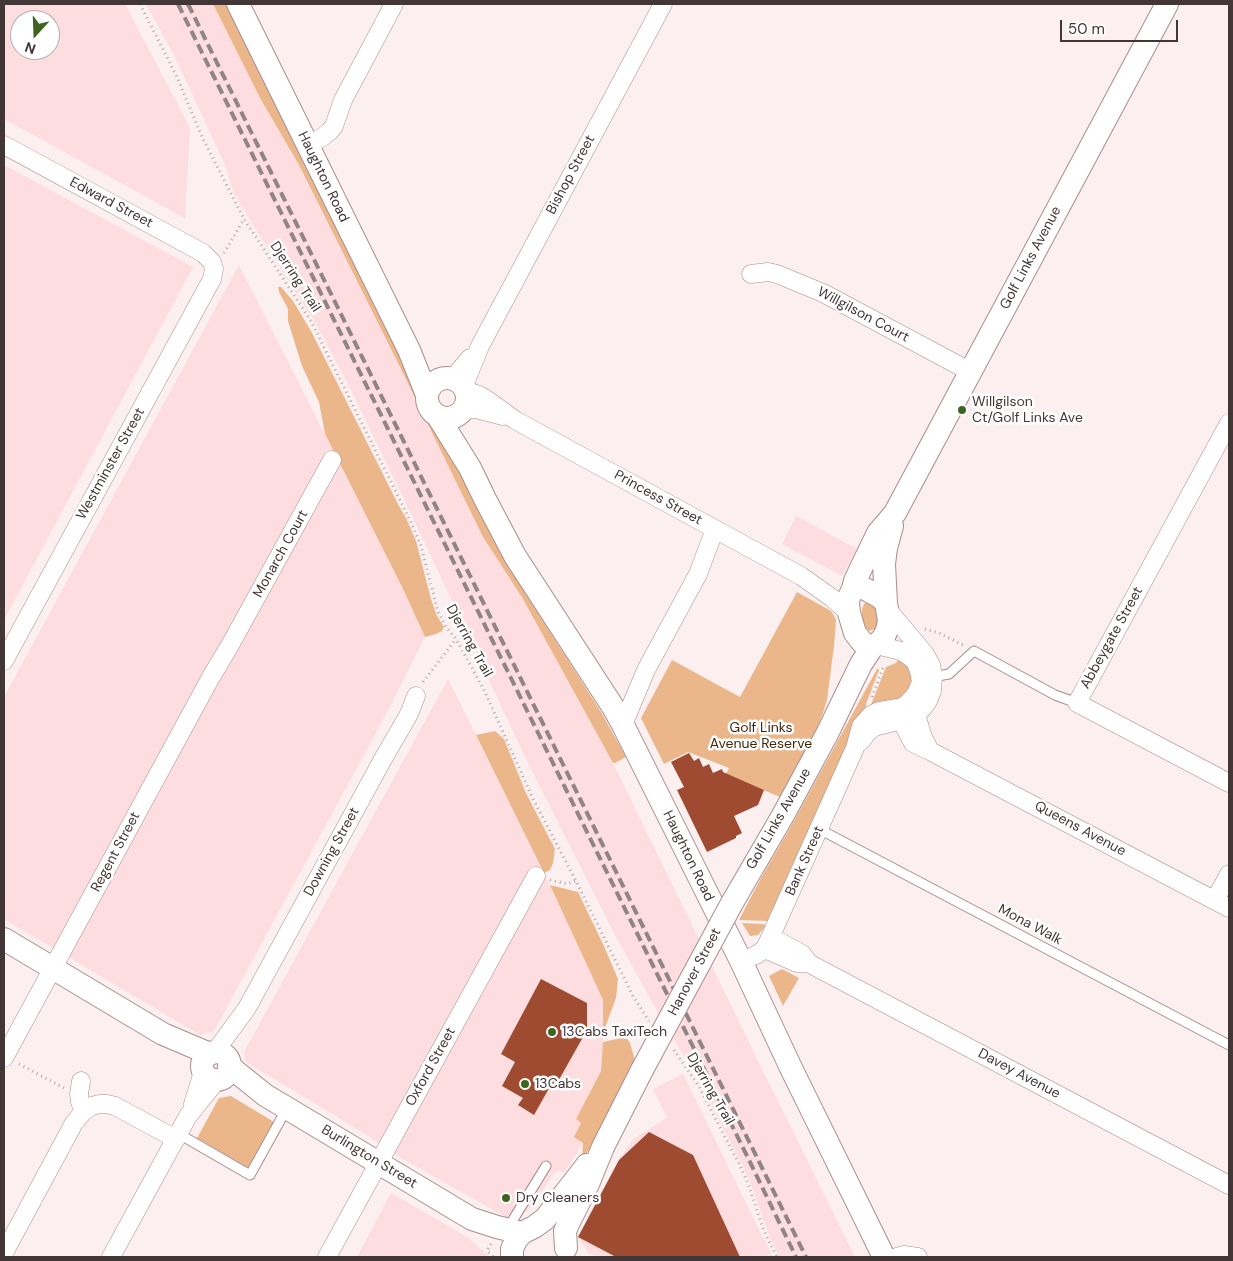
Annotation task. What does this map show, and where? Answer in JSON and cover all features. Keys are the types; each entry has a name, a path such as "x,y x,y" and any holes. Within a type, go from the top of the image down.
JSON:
{"street":[{"name":"Haughton Road","path":"238,4 409,350 427,367 451,397 470,468 515,556 618,716 741,962 884,1257"},
{"path":"306,141 330,131 343,100 394,4"},
{"name":"Bishop Street","path":"451,397 663,4"},
{"name":"Golf Links Avenue","path":"732,903 827,734 861,664 878,652 889,620 884,574 886,548 896,513 1167,4"},
{"name":"Edward Street","path":"4,145 194,248 213,264"},
{"name":"Westminster Street","path":"4,661 212,279 214,274 213,264"},
{"name":"Willgilson Court","path":"751,274 768,272 807,286 971,372"},
{"name":"Princess Street","path":"451,397 479,395 515,420 801,576 832,598 852,623"},
{"name":"Abbeygate Street","path":"1229,423 1077,702 1229,783"},
{"name":"Monarch Court","path":"229,647 332,460"},
{"name":"Golf Links Avenue","path":"827,734 853,645 852,623 848,603 857,576 878,533 896,513"},
{"path":"618,716 646,670 721,532"},
{"name":"Princess Street","path":"801,576 853,590"},
{"path":"853,590 863,588 880,597 926,654 931,665 927,677"},
{"path":"852,623 862,642 878,652 896,650 910,657 916,663 919,671 927,677 932,691 928,701 923,708 907,712"},
{"name":"Regent Street","path":"4,1057 206,685 229,647"},
{"name":"Downing Street","path":"111,1257 409,714 416,696"},
{"name":"Bank Street","path":"768,943 856,748 874,727 907,712"},
{"name":"Queens Avenue","path":"907,712 904,726 913,743 930,750 1222,904"},
{"path":"1222,904 1229,874"},
{"name":"Oxford Street","path":"327,1257 536,876"},
{"name":"Hanover Street","path":"566,1253 566,1231 569,1222 588,1184 603,1147 642,1070 732,903"},
{"name":"Burlington Street","path":"4,939 472,1219 487,1237 511,1257"},
{"path":"741,962 756,955 768,943"},
{"name":"Davey Avenue","path":"768,943 802,954 809,963 1229,1185"},
{"path":"80,1087 80,1102 84,1111"},
{"path":"4,1253 74,1123 84,1111 100,1104 115,1106 177,1137"},
{"name":"Hanover Street","path":"521,1230 545,1219 603,1147"},
{"name":"Burlington Street","path":"472,1219 521,1230 542,1227 550,1229 563,1240 566,1253"},
{"path":"511,1257 512,1249 521,1230"},
{"path":"897,1257 904,1255 918,1257"}],"lane":[{"path":"927,677 949,674 974,651 1055,695 1077,702"},
{"name":"Mona Walk","path":"819,829 1229,1046"},
{"path":"177,1137 250,1175 287,1108"},
{"path":"521,1230 511,1223 546,1166"}],"path":[{"name":"Djerring Trail","path":"140,4 177,76 202,137 244,219 311,321 410,520 421,546 438,612 446,627 456,639 485,692 533,800 633,996 654,1028"},
{"path":"213,264 223,254 244,219"},
{"path":"918,629 927,629 939,633 974,651"},
{"path":"416,696 422,684 456,639"},
{"path":"871,698 878,652"},
{"path":"536,876 562,884 576,881"},
{"name":"Djerring Trail","path":"672,1048 698,1085 739,1164 764,1231 776,1257"},
{"path":"4,1057 64,1088 80,1087"},
{"path":"489,1248 487,1251 494,1257"}],"shaded area":[{"path":"4,4 125,4 190,128 185,218 4,119"},
{"path":"146,4 213,4 260,98 299,165 483,537 523,599 613,763 855,1257 779,1257 768,1233 750,1181 703,1088 657,1011 614,933 525,757 474,648 468,647 459,626 461,620 348,384 315,322 234,193 226,167 174,55"},
{"path":"4,165 193,267 4,620"},
{"path":"239,265 403,589 425,637 384,718 214,1031 200,1035 4,919 4,697"},
{"path":"796,516 857,549 842,576 782,544"},
{"path":"448,679 550,885 603,1000 601,1071 576,1119 581,1123 583,1143 564,1173 560,1170 553,1174 532,1207 513,1221 410,1163 246,1062 244,1052"},
{"path":"683,1074 773,1257 603,1257 589,1254 578,1237 619,1160 633,1139 667,1118 653,1089"},
{"path":"391,1193 467,1237 490,1257 357,1257"}],"green space":[{"path":"213,4 230,4 421,396 426,412 439,426 450,454 494,541 601,712 626,757 615,763 613,763 523,599 483,537 299,165 260,98"},
{"path":"278,287 281,287 293,301 311,331 406,518 416,541 431,599 437,616 444,627 442,631 436,634 425,637 325,434 319,402 302,366 288,321 288,309"},
{"name":"Golf Links Avenue Reserve","path":"797,592 831,611 836,620 834,646 827,700 823,713 816,730 780,797 726,774 729,768 688,752 664,764 641,718 672,660 740,697"},
{"path":"867,602 875,605 879,619 875,629 869,631 862,617 862,609"},
{"path":"900,658 908,663 915,679 905,697 870,707 886,667 896,663"},
{"path":"877,669 879,670 866,704 867,710 768,921 739,920 761,878"},
{"path":"495,731 504,739 526,793 555,849 550,870 544,873 476,735"},
{"path":"550,885 578,892 618,979 616,998 603,1033 603,1000"},
{"path":"742,923 763,924 766,926 758,935 750,936"},
{"path":"782,969 799,978 783,1006 769,976"},
{"path":"626,1037 630,1043 635,1060 592,1146 582,1159 583,1143 574,1137 581,1123 576,1119 601,1071 603,1042"},
{"path":"231,1096 274,1122 248,1168 197,1138 219,1098"}],"building":[{"path":"689,753 694,761 699,758 703,767 709,764 713,773 722,769 723,772 764,790 758,805 734,816 742,833 736,836 736,838 707,852 677,790 684,787 671,762"},
{"path":"541,979 587,1003 587,1030 556,1085 552,1083 534,1115 518,1105 523,1098 502,1086 515,1062 501,1054"},
{"path":"649,1132 693,1155 740,1257 616,1257 578,1237 619,1160"}],"railway":[{"path":"178,4 796,1257"},
{"path":"188,4 806,1257"}],"place":[{"name":"Willgilson Ct/Golf Links Ave","path":"962,410"},
{"name":"13Cabs TaxiTech","path":"552,1032"},
{"name":"13Cabs","path":"525,1084"},
{"name":"Dry Cleaners","path":"506,1198"}]}
